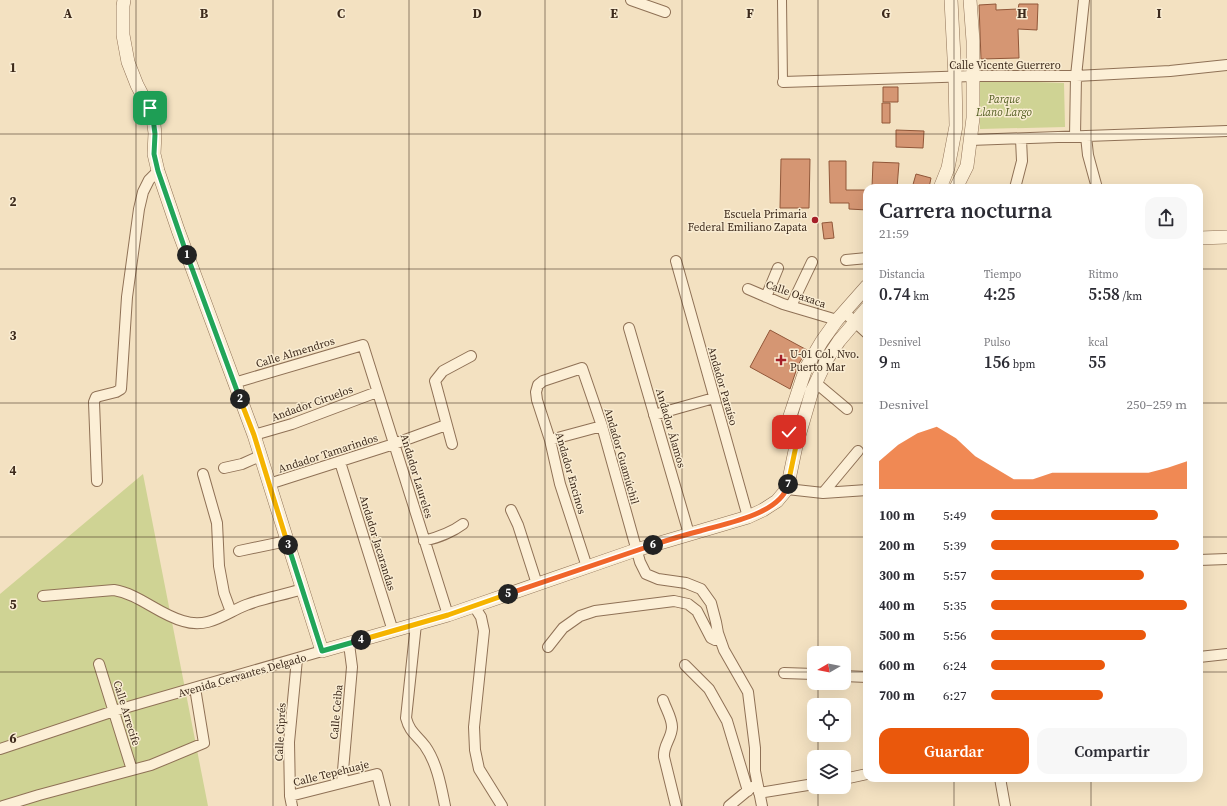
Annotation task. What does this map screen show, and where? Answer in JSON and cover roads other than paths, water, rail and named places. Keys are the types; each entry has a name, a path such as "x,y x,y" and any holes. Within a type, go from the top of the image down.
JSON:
{"street":[{"path":"124,0 123,35 128,62 137,85 150,108 153,118 155,134 154,154 158,171 180,238 254,435 322,651"},
{"path":"631,0 666,12"},
{"path":"782,0 783,82"},
{"path":"942,184 948,168 956,126 951,0"},
{"path":"958,184 967,166 973,118 973,41 970,0"},
{"path":"1075,136 1076,76 1084,0"},
{"name":"Calle Vicente Guerrero","path":"783,82 973,76 1076,76 1170,72 1227,64"},
{"path":"970,140 1227,131"},
{"path":"1086,136 1088,155 1096,184"},
{"path":"1016,184 1022,161 1021,139"},
{"path":"97,481 94,402 96,397 116,392 121,389 127,297 139,209 143,192 149,180 158,171"},
{"path":"1203,238 1227,237"},
{"path":"846,260 863,258"},
{"name":"Andador Paraíso","path":"676,261 748,517"},
{"path":"791,306 812,262"},
{"path":"766,297 778,268"},
{"name":"Calle Oaxaca","path":"748,289 791,306 840,316 854,322 863,330"},
{"path":"809,387 806,368 822,341 840,316 863,290"},
{"path":"863,312 831,353 790,416 789,432 796,446 787,489 823,493 863,490"},
{"name":"Andador Álamos","path":"629,328 689,534"},
{"name":"Calle Almendros","path":"234,383 363,345"},
{"name":"Andador Laureles","path":"363,345 448,615"},
{"path":"452,444 436,382 443,371 472,356"},
{"name":"Andador Guamúchil","path":"538,385 543,381 582,368 602,426 636,550 646,574 658,579 686,583 701,589 711,603 720,639"},
{"name":"Andador Encinos","path":"538,385 536,392 537,400 550,440 560,484 587,567"},
{"path":"809,387 848,409"},
{"name":"Andador Ciruelos","path":"254,435 292,424 378,392"},
{"path":"654,415 714,398"},
{"name":"Andador Tamarindos","path":"269,484 394,444 446,425"},
{"path":"550,440 602,426"},
{"path":"823,493 858,451"},
{"path":"224,468 242,464 260,456"},
{"name":"Andador Jacarandas","path":"340,462 393,631"},
{"path":"203,474 217,523 219,566 224,593 231,612"},
{"name":"Avenida Cervantes Delgado","path":"0,749 114,711 448,615 636,550 748,517 778,501 787,489"},
{"path":"511,510 518,525 537,584"},
{"path":"424,541 443,536 454,531 463,524"},
{"path":"239,551 287,542"},
{"path":"1203,560 1227,559"},
{"path":"43,596 114,590 124,592 171,617 184,622 201,624 216,620 247,605 302,589"},
{"path":"548,646 563,628 585,614 595,611 674,601 688,604 697,612 711,638 714,640 720,639 724,650 748,692 755,748 754,761 762,806"},
{"path":"474,606 481,617 484,631 474,727 475,750 479,769 502,806"},
{"path":"416,624 406,718 409,728 425,746 435,765 445,806"},
{"name":"Calle Ceiba","path":"342,782 352,667 349,644"},
{"path":"1203,657 1227,654"},
{"name":"Calle Ciprés","path":"291,801 289,742 298,658"},
{"name":"Calle Arrecife","path":"99,664 132,770"},
{"path":"685,665 709,689 727,721 748,791"},
{"path":"784,673 807,674"},
{"path":"851,677 863,678"},
{"path":"2,806 151,765 204,743 195,688"},
{"path":"663,700 670,717 672,728 663,751 676,806"},
{"name":"Calle Tepehuaje","path":"291,801 342,782 377,774 385,806"},
{"path":"851,777 863,775"},
{"path":"1001,782 1005,806"},
{"path":"729,806 748,791 807,785"}],"place":[{"name":"Escuela Primaria Federal Emiliano Zapata","path":"815,220"},
{"name":"U-01 Col. Nvo. Puerto Mar","path":"781,360"}],"park label":[{"name":"Parque Llano Largo","path":"1004,105"}]}
